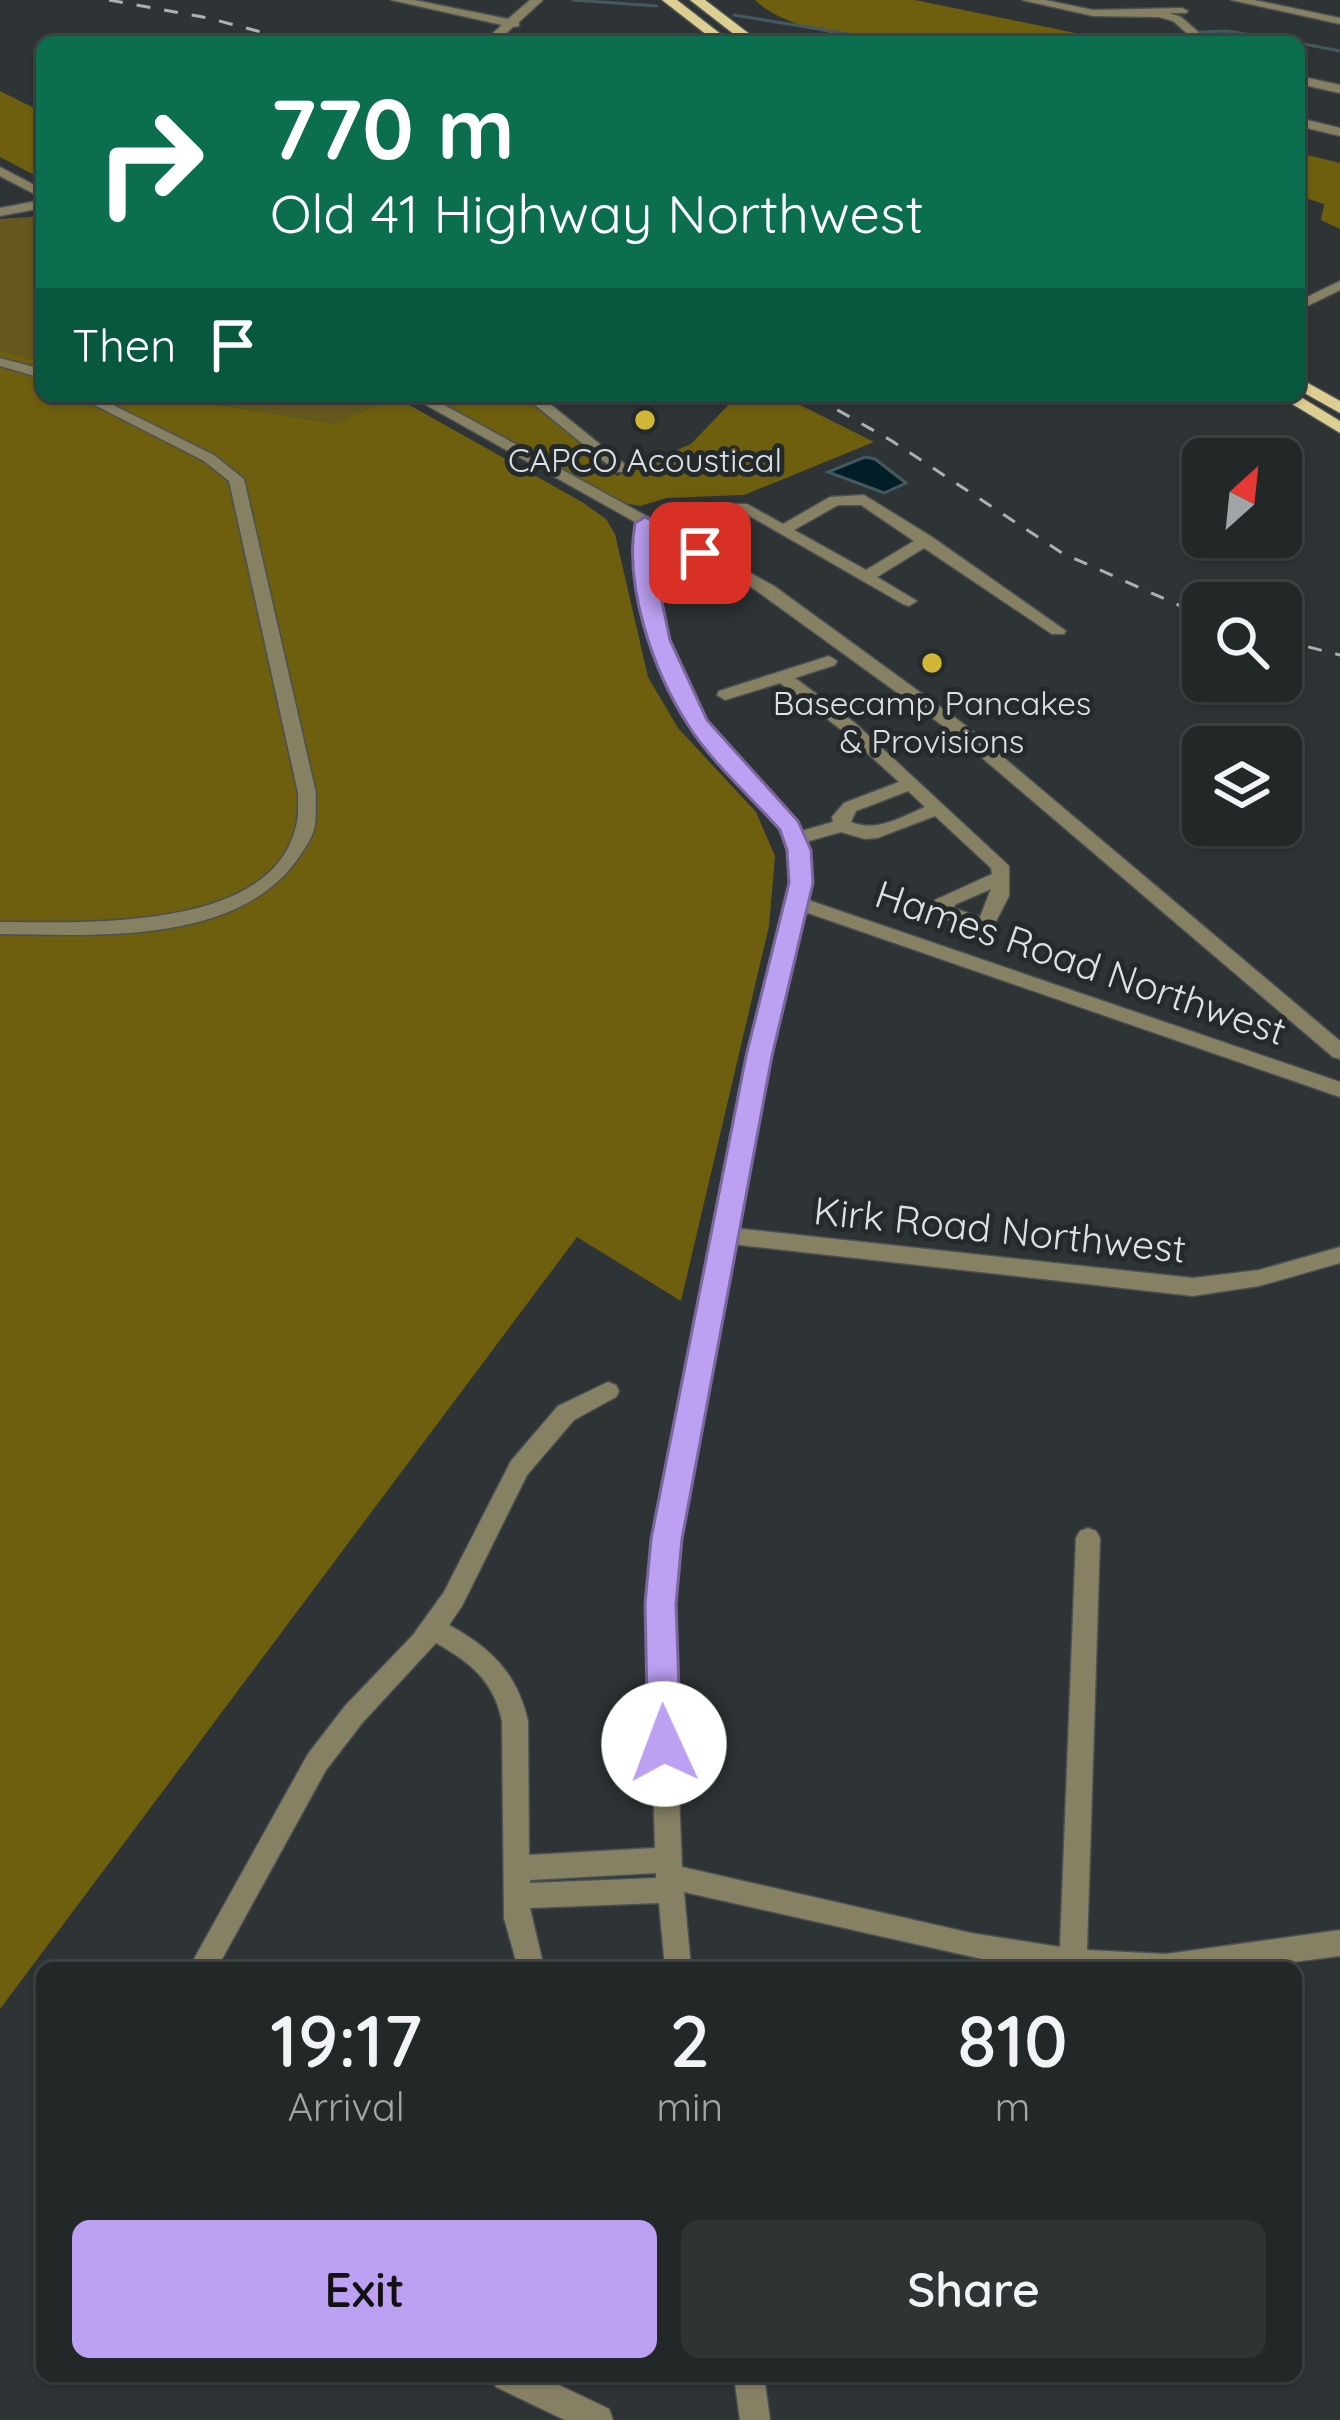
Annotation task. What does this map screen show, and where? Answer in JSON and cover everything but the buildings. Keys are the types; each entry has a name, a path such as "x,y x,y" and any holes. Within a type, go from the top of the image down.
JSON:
{"main road":[{"path":"670,0 716,36"},
{"path":"697,0 745,36"},
{"path":"1305,386 1340,408"},
{"path":"1297,402 1340,428"}],"street":[{"path":"397,0 515,24"},
{"path":"498,36 537,0"},
{"path":"1028,0 1093,13 1160,14 1167,9 1198,36"},
{"path":"1179,15 1196,0"},
{"path":"1238,0 1340,21"},
{"path":"1305,81 1340,89"},
{"path":"1305,123 1340,132"},
{"path":"0,168 36,193"},
{"path":"0,212 19,210 36,200"},
{"path":"1305,303 1340,285"},
{"path":"0,362 36,372"},
{"path":"0,928 127,929 196,917 266,882 291,858 304,835 307,793 236,479 209,458 96,402"},
{"path":"428,402 847,633 914,683 959,729 1340,1052"},
{"path":"538,402 622,469"},
{"path":"785,530 835,500 848,497 871,503 1058,631"},
{"path":"742,507 909,601"},
{"path":"645,523 640,549 659,640 677,688 706,734 769,798 795,839 802,866 798,903 759,1056 722,1235 667,1539 660,1604 669,1876 677,1962"},
{"path":"869,575 926,540"},
{"path":"725,695 829,661"},
{"path":"782,676 849,727 992,857 1001,878"},
{"path":"843,825 842,817 850,807 911,784"},
{"path":"795,839 843,825 856,833 871,834 937,808"},
{"name":"Hames Road Northwest","path":"798,903 1340,1090"},
{"name":"Kirk Road Northwest","path":"722,1235 1193,1287 1259,1278 1340,1255"},
{"path":"205,1962 316,1762 433,1628 466,1577 509,1485 531,1452 566,1413 608,1390"},
{"path":"1073,1960 1088,1538"},
{"path":"433,1628 484,1658 510,1696 515,1721 519,1934 529,1962"},
{"path":"516,1882 669,1876 1094,1962"},
{"path":"1177,1962 1285,1945 1340,1943"},
{"path":"519,2382 598,2420"},
{"path":"749,2382 755,2420"}],"shaded area":[{"path":"755,0 915,0 1090,36 850,36 785,19"},
{"path":"0,91 36,109 36,176 0,157"},
{"path":"1305,154 1340,163 1340,229 1321,220 1324,204 1305,198"},
{"path":"36,216 36,360 0,350 0,219"},
{"path":"0,350 36,360 36,402 199,402 334,423 383,402 404,402 582,502 606,519 615,534 648,677 678,728 756,812 775,856 769,926 681,1301 577,1237 0,2009"},
{"path":"199,402 383,402 334,423"},
{"path":"439,402 533,402 617,476 691,444 731,402 794,402 874,442 744,495 667,498 640,506 619,502"}],"water":[{"path":"865,457 875,459 906,483 884,493 828,472"}],"waterway":[{"path":"573,0 657,6"},
{"path":"734,15 861,36"},
{"path":"1199,32 1258,36"},
{"path":"1305,44 1340,51"}],"railway":[{"path":"109,0 276,36"},
{"path":"824,402 892,441 1062,553 1182,607"},
{"path":"1302,645 1340,655"}],"place":[{"name":"CAPCO Acoustical","path":"645,420"},
{"name":"Basecamp Pancakes & Provisions","path":"932,663"}],"route":[{"path":"664,1744 660,1604 667,1539 759,1056 798,903 802,866 790,827 769,798 698,723 677,688 659,640 640,549 645,523 700,553"}]}
